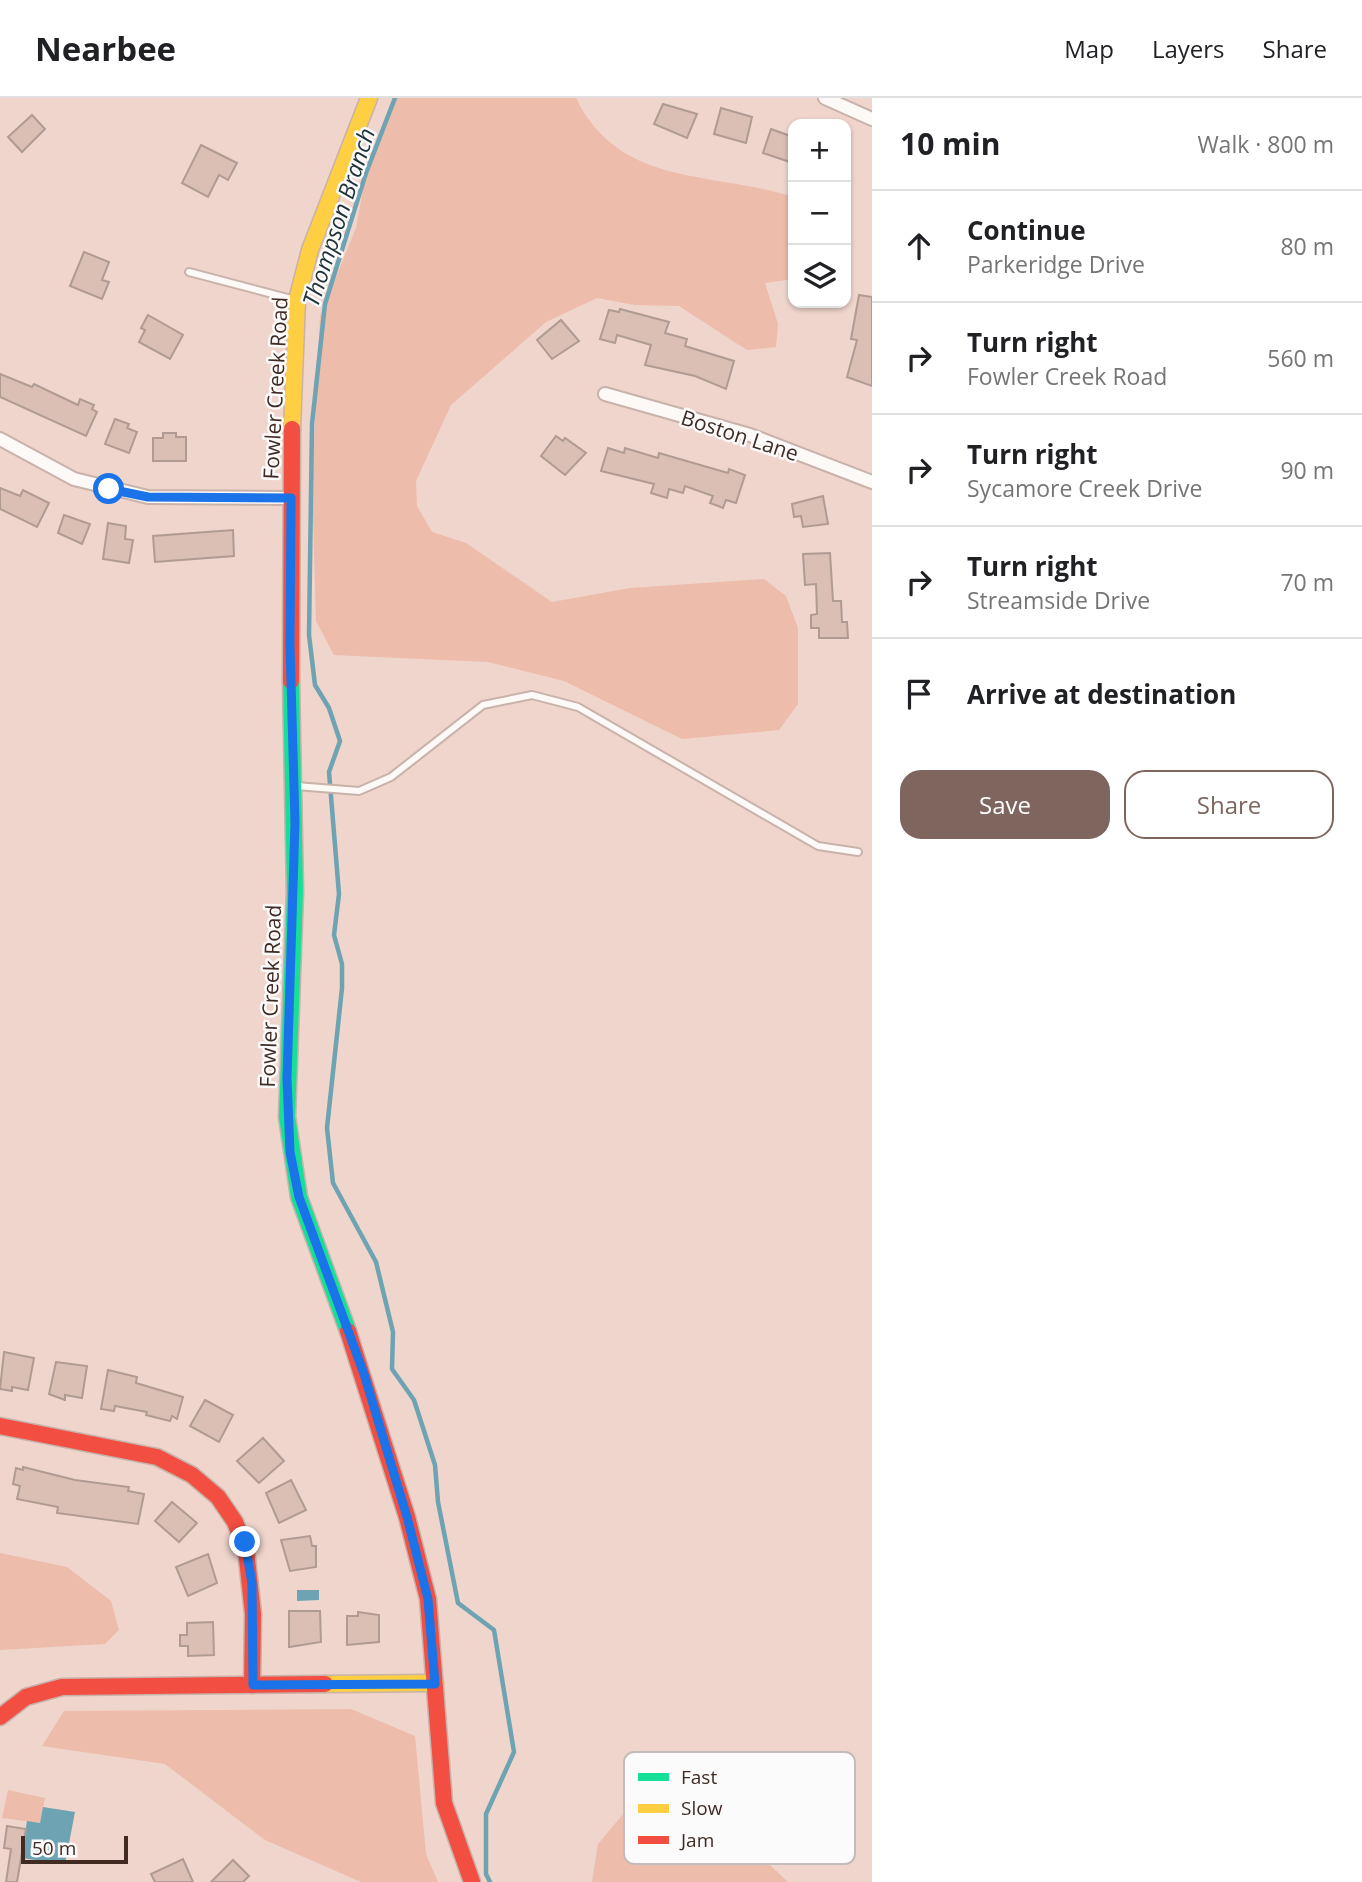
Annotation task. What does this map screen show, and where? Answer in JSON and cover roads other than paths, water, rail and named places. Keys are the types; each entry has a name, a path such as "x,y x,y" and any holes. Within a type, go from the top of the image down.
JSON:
{"main road":[{"name":"Fowler Creek Road","path":"369,98 310,250 297,300 291,498 295,891 287,1079 290,1152 299,1197 364,1374 407,1517 428,1599 444,1803 472,1882"},
{"path":"0,1426 157,1457 179,1466 209,1487 237,1523 248,1551 252,1583 253,1685"},
{"path":"0,1717 26,1697 62,1687 435,1684"}],"street":[{"path":"825,98 872,119"},
{"name":"Boston Lane","path":"605,394 750,435 872,482"},
{"path":"0,439 74,479 148,497 291,498"}],"lane":[{"path":"189,272 234,281 297,300"},
{"path":"294,786 359,791 391,777 483,705 532,695 578,707 818,846 858,852"}],"water":[{"path":"297,1590 319,1590 319,1600 297,1601"},
{"path":"43,1807 75,1812 65,1864 21,1858 27,1821 40,1823"}],"waterway":[{"name":"Thompson Branch","path":"395,98 366,173 325,304 312,424 309,635 315,685 329,708 340,741 329,772 339,894 334,935 342,964 342,988 327,1128 333,1183 376,1262 393,1332 392,1369 414,1400 435,1465 438,1502 458,1603 494,1630 514,1752 486,1814 486,1874 490,1882"}]}
